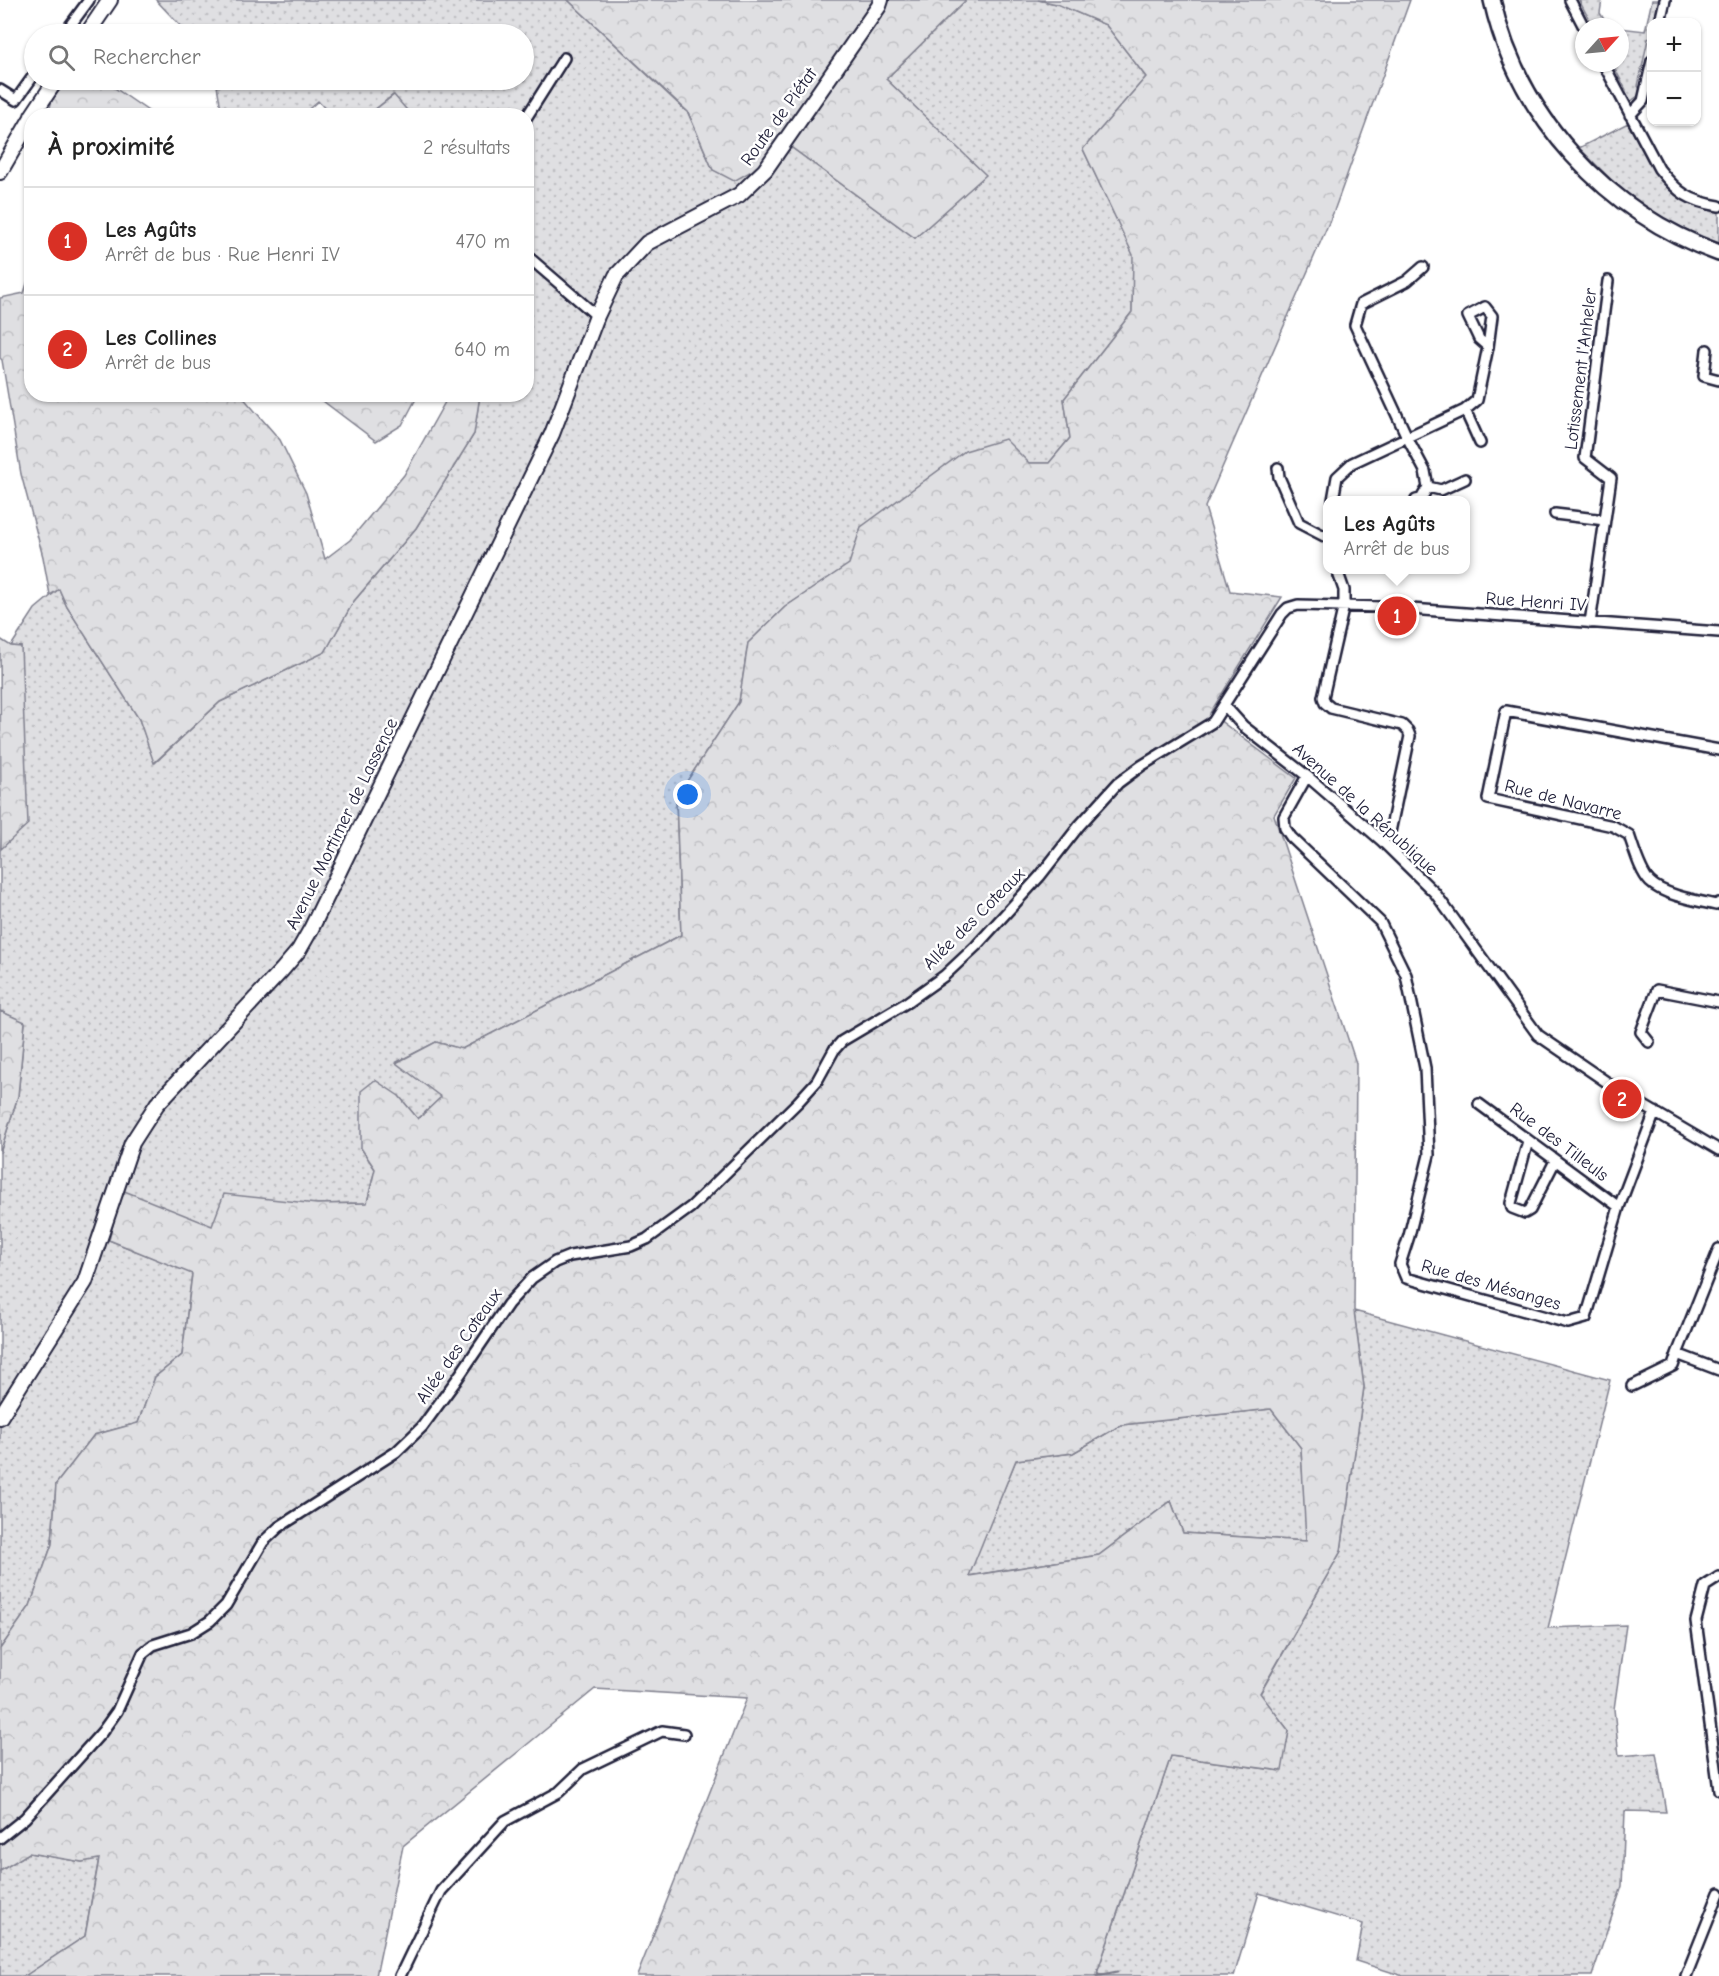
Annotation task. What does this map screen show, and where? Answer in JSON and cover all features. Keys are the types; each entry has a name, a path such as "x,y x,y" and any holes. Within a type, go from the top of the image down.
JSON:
{"main road":[{"path":"1492,0 1502,34 1527,92 1578,162 1636,211 1666,230 1719,253"}],"street":[{"path":"71,24 89,0"},
{"path":"94,24 110,0"},
{"name":"Route de Piétat","path":"552,434 597,316 616,276 647,243 739,195 765,170 881,0"},
{"path":"1570,0 1579,18"},
{"path":"1661,18 1665,0"},
{"path":"532,108 564,58"},
{"path":"1608,72 1659,169 1671,184 1688,198 1719,206"},
{"path":"1630,115 1643,101 1650,72"},
{"path":"0,90 16,100 24,89"},
{"path":"37,108 49,90"},
{"path":"0,172 24,130"},
{"path":"534,262 597,316"},
{"path":"1422,496 1428,487 1425,471 1354,325 1361,304 1407,281 1423,267"},
{"name":"Lotissement l'Anheler","path":"1590,622 1611,478 1585,458 1608,281"},
{"path":"1334,496 1337,477 1352,463 1465,410 1477,400 1488,347"},
{"path":"1707,350 1704,376 1719,380"},
{"path":"1465,410 1480,443"},
{"name":"Avenue Mortimer de Lassence","path":"0,1417 86,1282 132,1143 138,1133 157,1104 282,970 311,929 552,434"},
{"path":"1278,468 1279,477 1299,523 1323,534"},
{"path":"1428,487 1441,490 1465,479"},
{"path":"1555,514 1605,520"},
{"path":"1338,574 1344,590 1344,605 1323,697 1325,703 1331,708 1402,725 1410,736 1390,832 1382,841"},
{"name":"Rue Henri IV","path":"1225,706 1240,679 1288,608 1298,605 1344,605 1719,632"},
{"name":"Avenue de la République","path":"1225,706 1243,726 1307,776 1382,841 1435,893 1538,1035 1627,1096 1719,1150"},
{"name":"Allée des Coteaux","path":"0,1838 25,1818 102,1732 117,1711 143,1653 153,1645 191,1633 210,1621 226,1605 263,1542 279,1527 396,1452 422,1427 508,1304 532,1278 555,1262 570,1256 631,1246 647,1239 691,1207 798,1102 817,1081 834,1050 842,1041 906,1003 944,976 976,946 1040,876 1079,826 1118,783 1141,766 1213,722 1225,706"},
{"name":"Rue de Navarre","path":"1719,750 1506,711 1488,799 1613,826 1629,835 1639,862 1650,882 1673,895 1716,905 1719,903"},
{"name":"Rue des Mésanges","path":"1307,776 1284,817 1285,828 1291,837 1380,922 1406,975 1425,1068 1429,1155 1410,1236 1400,1264 1406,1278 1568,1323 1586,1318 1619,1207 1655,1112"},
{"path":"1649,1042 1641,1032 1657,990 1719,1002"},
{"name":"Rue des Tilleuls","path":"1479,1104 1619,1207"},
{"path":"1528,1141 1511,1203 1512,1208 1525,1213 1530,1210 1555,1161"},
{"path":"1632,1386 1673,1366 1719,1249"},
{"path":"1677,1354 1719,1370"},
{"path":"1719,1577 1705,1586 1696,1621 1719,1790"},
{"path":"400,1976 441,1891 505,1821 558,1792 583,1769 593,1764 662,1731 684,1734"},
{"path":"1686,1976 1719,1893"}],"green space":[{"path":"156,0 568,0 688,113 713,170 764,164 792,148 915,238 985,175 886,79 966,0 1038,0 1057,4 1106,25 1146,77 1083,149 1134,255 1132,312 1064,399 1070,438 1049,463 1029,463 861,527 850,564 785,607 748,643 739,702 676,798 681,935 462,1049 436,1042 397,1062 442,1097 418,1119 399,1096 361,1148 375,1169 367,1203 317,1204 212,1226 109,1240 192,1273 182,1355 155,1377 138,1423 94,1435 56,1484 52,1544 30,1606 0,1649 0,1153 18,1096 25,1023 0,1011 0,849 21,647 11,646 35,609 59,589 67,607 139,719 155,763 220,702 325,652 354,601 416,528 474,434 479,402 534,402 534,108 405,108 393,95 377,108 324,108 318,101 310,108 221,108 218,90 534,90 534,24 179,24"},
{"path":"568,0 966,0 886,79 986,175 915,238 792,148 734,181 713,170 688,112"},
{"path":"1038,0 1410,0 1334,211 1205,507 1230,591 1282,597 1210,713 1296,778 1274,815 1356,1063 1354,1311 1364,1387 1341,1551 1260,1693 1289,1731 1282,1771 1171,1756 1097,1973 1101,1976 637,1976 747,1698 595,1689 403,1846 376,1976 25,1976 85,1936 99,1859 82,1862 29,1853 0,1871 0,1649 30,1606 52,1544 56,1484 94,1435 138,1423 155,1377 182,1355 192,1274 109,1240 122,1190 212,1226 224,1194 317,1204 367,1203 375,1169 361,1148 361,1091 375,1080 399,1096 418,1119 441,1097 396,1063 436,1042 462,1049 681,935 676,798 739,702 748,643 785,607 849,564 861,527 965,451 1005,439 1029,463 1049,463 1070,438 1064,399 1132,312 1133,255 1083,149 1146,77 1106,25 1057,4","holes":["1271,1409 1301,1448 1306,1541 1183,1533 1171,1501 1099,1555 969,1576 1016,1460 1073,1453 1121,1425"]},
{"path":"1579,0 1602,0 1600,13 1603,18 1588,18"},
{"path":"1652,0 1660,0 1656,18 1648,18"},
{"path":"1647,22 1647,44 1638,86 1640,89 1638,96 1631,101 1624,94 1626,90 1617,72 1629,72 1629,29 1645,31"},
{"path":"60,90 118,90 144,108 50,108 52,100"},
{"path":"394,95 405,108 377,108"},
{"path":"1628,123 1648,159 1673,192 1696,206 1719,210 1719,243 1680,226 1642,205 1620,188 1579,148"},
{"path":"24,293 24,402 247,402 280,440 306,493 325,559 350,540 404,475 445,402 479,402 474,434 416,528 354,601 325,652 220,702 154,763 139,719 67,607 59,589 50,595 43,557 21,474 0,358 0,298"},
{"path":"324,402 414,402 402,425 376,441"},
{"path":"0,639 11,646 21,647 28,824 1,849"},
{"path":"0,1011 25,1022 18,1096 0,1153"},
{"path":"1354,1311 1610,1380 1548,1628 1626,1625 1614,1709 1619,1756 1656,1753 1666,1812 1625,1811 1622,1886 1592,1976 1403,1976 1356,1961 1363,1924 1259,1893 1234,1976 1101,1976 1097,1973 1171,1756 1281,1771 1289,1731 1260,1694 1341,1551 1364,1387"},
{"path":"1271,1409 1301,1448 1307,1541 1183,1533 1171,1501 1099,1555 968,1576 1016,1460 1073,1453 1121,1425"},
{"path":"29,1853 82,1862 99,1858 85,1936 25,1976 0,1976 0,1871"}],"waterway":[{"path":"1097,1976 1117,1972"}],"place":[{"name":"Les Agûts","path":"1397,616"},
{"name":"Les Collines","path":"1622,1099"}]}
